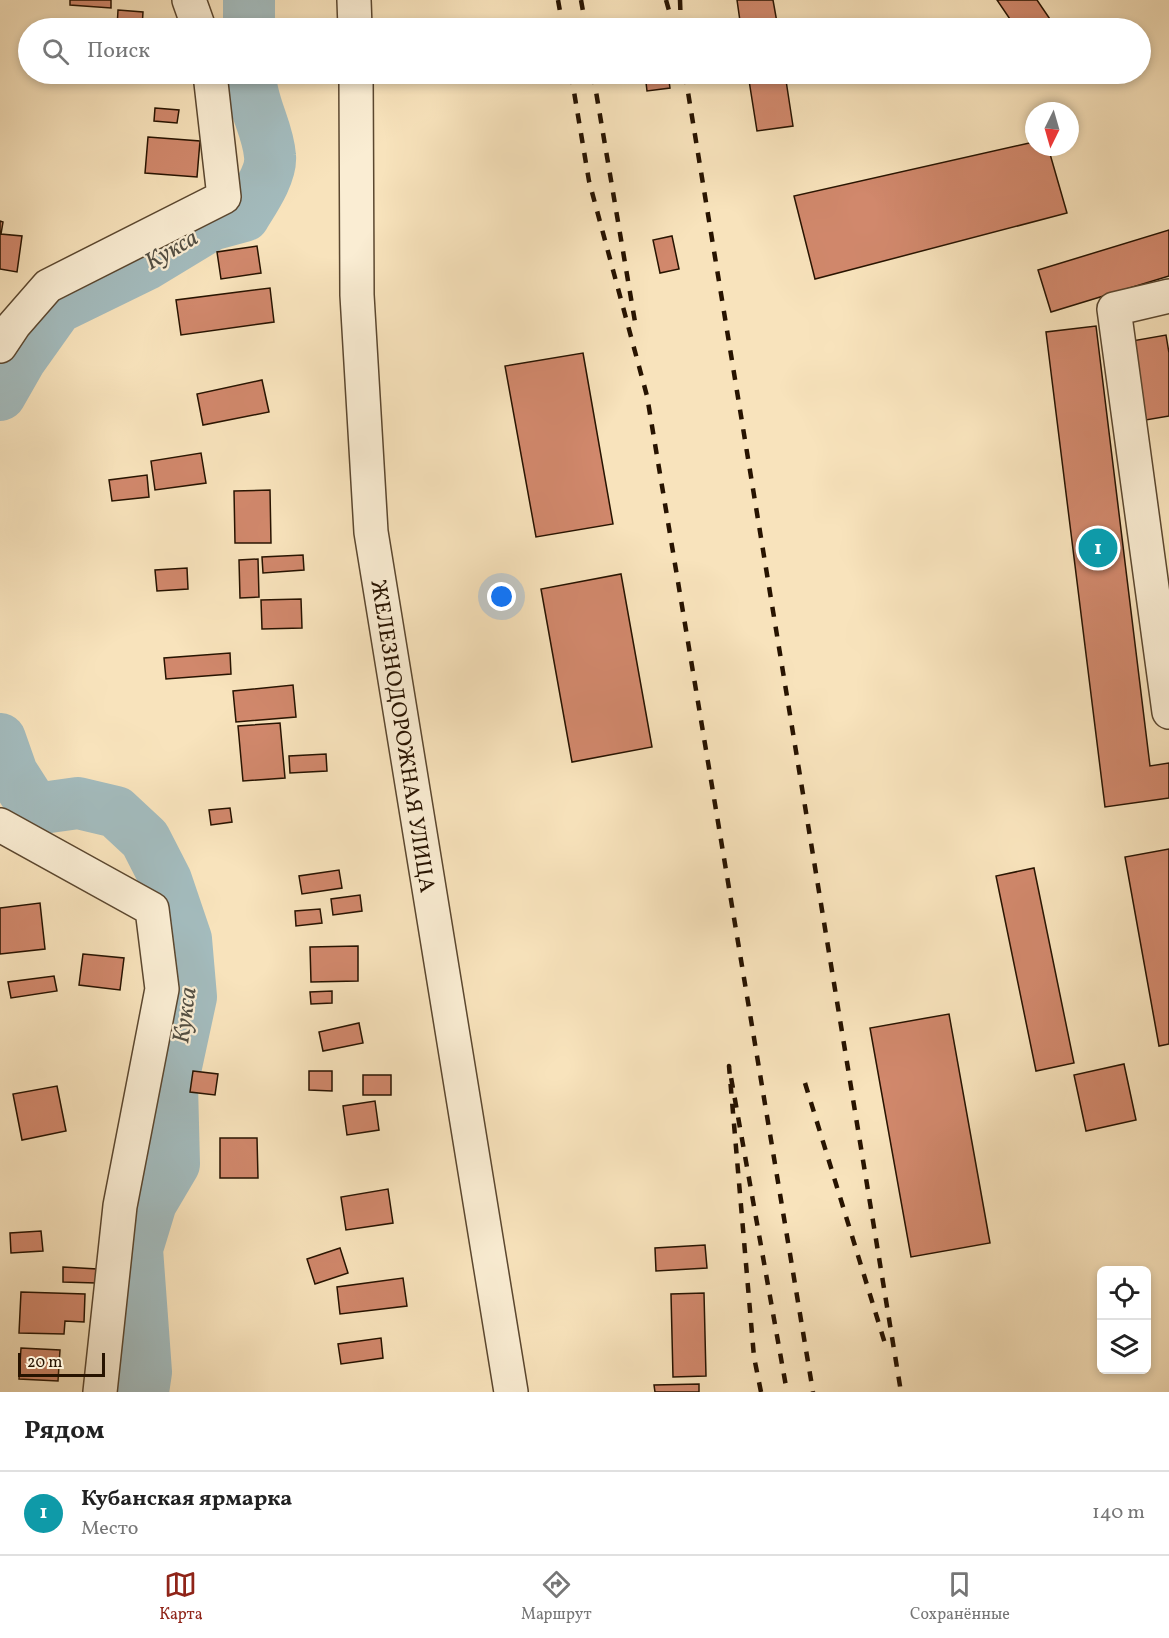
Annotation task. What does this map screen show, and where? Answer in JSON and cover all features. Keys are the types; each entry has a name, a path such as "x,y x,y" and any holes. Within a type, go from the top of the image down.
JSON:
{"street":[{"path":"189,0 195,18"},
{"path":"354,0 355,18"},
{"path":"5,331 48,286 224,197 211,84"},
{"name":"ЖЕЛЕЗНОДОРОЖНАЯ УЛИЦА","path":"356,84 357,295 371,532 511,1392"},
{"path":"1169,296 1114,309 1169,712"},
{"path":"0,825 152,909 162,989 120,1206 100,1392"}],"building":[{"path":"70,0 111,0 111,8 70,5"},
{"path":"737,0 773,0 776,18 740,18"},
{"path":"997,0 1037,0 1049,18 1009,18"},
{"path":"118,10 143,12 143,18 118,18"},
{"path":"646,84 669,84 670,88 647,91"},
{"path":"750,84 787,84 793,126 757,131"},
{"path":"155,108 179,110 177,123 154,121"},
{"path":"148,137 200,141 197,177 145,173"},
{"path":"1025,144 1025,156 1051,156 1067,213 815,279 794,196"},
{"path":"0,221 3,222 1,234 22,236 17,272 0,269"},
{"path":"1169,230 1169,276 1051,312 1038,270"},
{"path":"672,236 679,269 660,273 653,240"},
{"path":"257,246 261,273 221,279 217,252"},
{"path":"270,288 274,322 181,335 176,300"},
{"path":"1096,326 1150,766 1169,763 1169,798 1105,807 1046,332"},
{"path":"1166,335 1169,353 1169,416 1140,421 1126,342"},
{"path":"583,353 613,524 536,537 505,366"},
{"path":"262,380 269,412 203,425 197,394"},
{"path":"201,453 206,483 155,490 151,461"},
{"path":"147,475 149,497 112,501 109,480"},
{"path":"270,490 271,543 235,543 234,491"},
{"path":"303,555 304,570 263,573 262,557"},
{"path":"258,559 259,597 240,598 239,560"},
{"path":"187,568 188,589 157,591 155,570"},
{"path":"621,574 652,747 572,762 541,589"},
{"path":"301,599 302,628 262,629 261,600"},
{"path":"230,653 231,674 166,679 164,658"},
{"path":"293,685 296,717 236,722 233,691"},
{"path":"280,723 285,778 243,781 238,726"},
{"path":"326,754 327,771 290,773 289,756"},
{"path":"230,808 232,822 211,825 209,810"},
{"path":"1169,849 1169,1044 1159,1046 1125,857"},
{"path":"1034,868 1074,1063 1036,1071 996,876"},
{"path":"339,870 342,888 302,894 299,876"},
{"path":"360,895 362,911 333,915 331,899"},
{"path":"40,903 45,949 0,954 0,908"},
{"path":"320,909 322,923 296,926 295,911"},
{"path":"358,946 358,981 311,982 310,947"},
{"path":"83,954 124,958 120,990 79,985"},
{"path":"54,976 57,991 11,998 8,982"},
{"path":"332,991 332,1003 311,1004 310,992"},
{"path":"949,1014 990,1243 911,1257 870,1028"},
{"path":"359,1023 363,1043 323,1051 319,1032"},
{"path":"1124,1064 1136,1120 1086,1131 1074,1075"},
{"path":"193,1071 218,1074 215,1095 190,1092"},
{"path":"309,1071 332,1071 332,1091 309,1090"},
{"path":"363,1075 391,1075 391,1095 363,1095"},
{"path":"57,1086 66,1131 22,1140 13,1094"},
{"path":"375,1101 379,1130 347,1135 343,1106"},
{"path":"220,1138 257,1138 258,1178 220,1178"},
{"path":"388,1189 393,1223 346,1230 341,1197"},
{"path":"41,1231 43,1251 11,1253 10,1233"},
{"path":"705,1245 707,1268 656,1271 655,1248"},
{"path":"340,1248 348,1273 315,1284 307,1259"},
{"path":"63,1267 97,1269 96,1283 63,1282"},
{"path":"403,1278 407,1306 340,1314 337,1287"},
{"path":"21,1292 85,1294 84,1322 65,1321 64,1334 19,1333"},
{"path":"704,1293 706,1376 673,1377 671,1294"},
{"path":"381,1338 383,1358 341,1364 338,1344"},
{"path":"21,1348 60,1350 58,1381 19,1379"},
{"path":"699,1384 699,1392 655,1392 654,1385"}],"waterway":[{"name":"Кукса","path":"249,0 249,18"},
{"name":"Кукса","path":"0,395 20,360 57,308 145,265 211,225 244,216 261,187 270,163 269,146 251,84"},
{"name":"Кукса","path":"0,739 12,773 35,809 78,803 116,812 145,839 166,880 186,939 191,997 172,1085 174,1164 151,1203 137,1249 146,1372 143,1392"}],"railway":[{"path":"558,0 561,18"},
{"path":"581,0 584,18"},
{"path":"666,0 671,18"},
{"path":"680,0 681,18"},
{"path":"573,84 589,181 647,396 813,1392"},
{"path":"595,84 635,322"},
{"path":"687,84 901,1392"},
{"path":"761,1392 754,1357 729,1066 787,1392"},
{"path":"805,1083 887,1350"}],"place":[{"name":"Кубанская ярмарка","path":"1098,548"}]}
